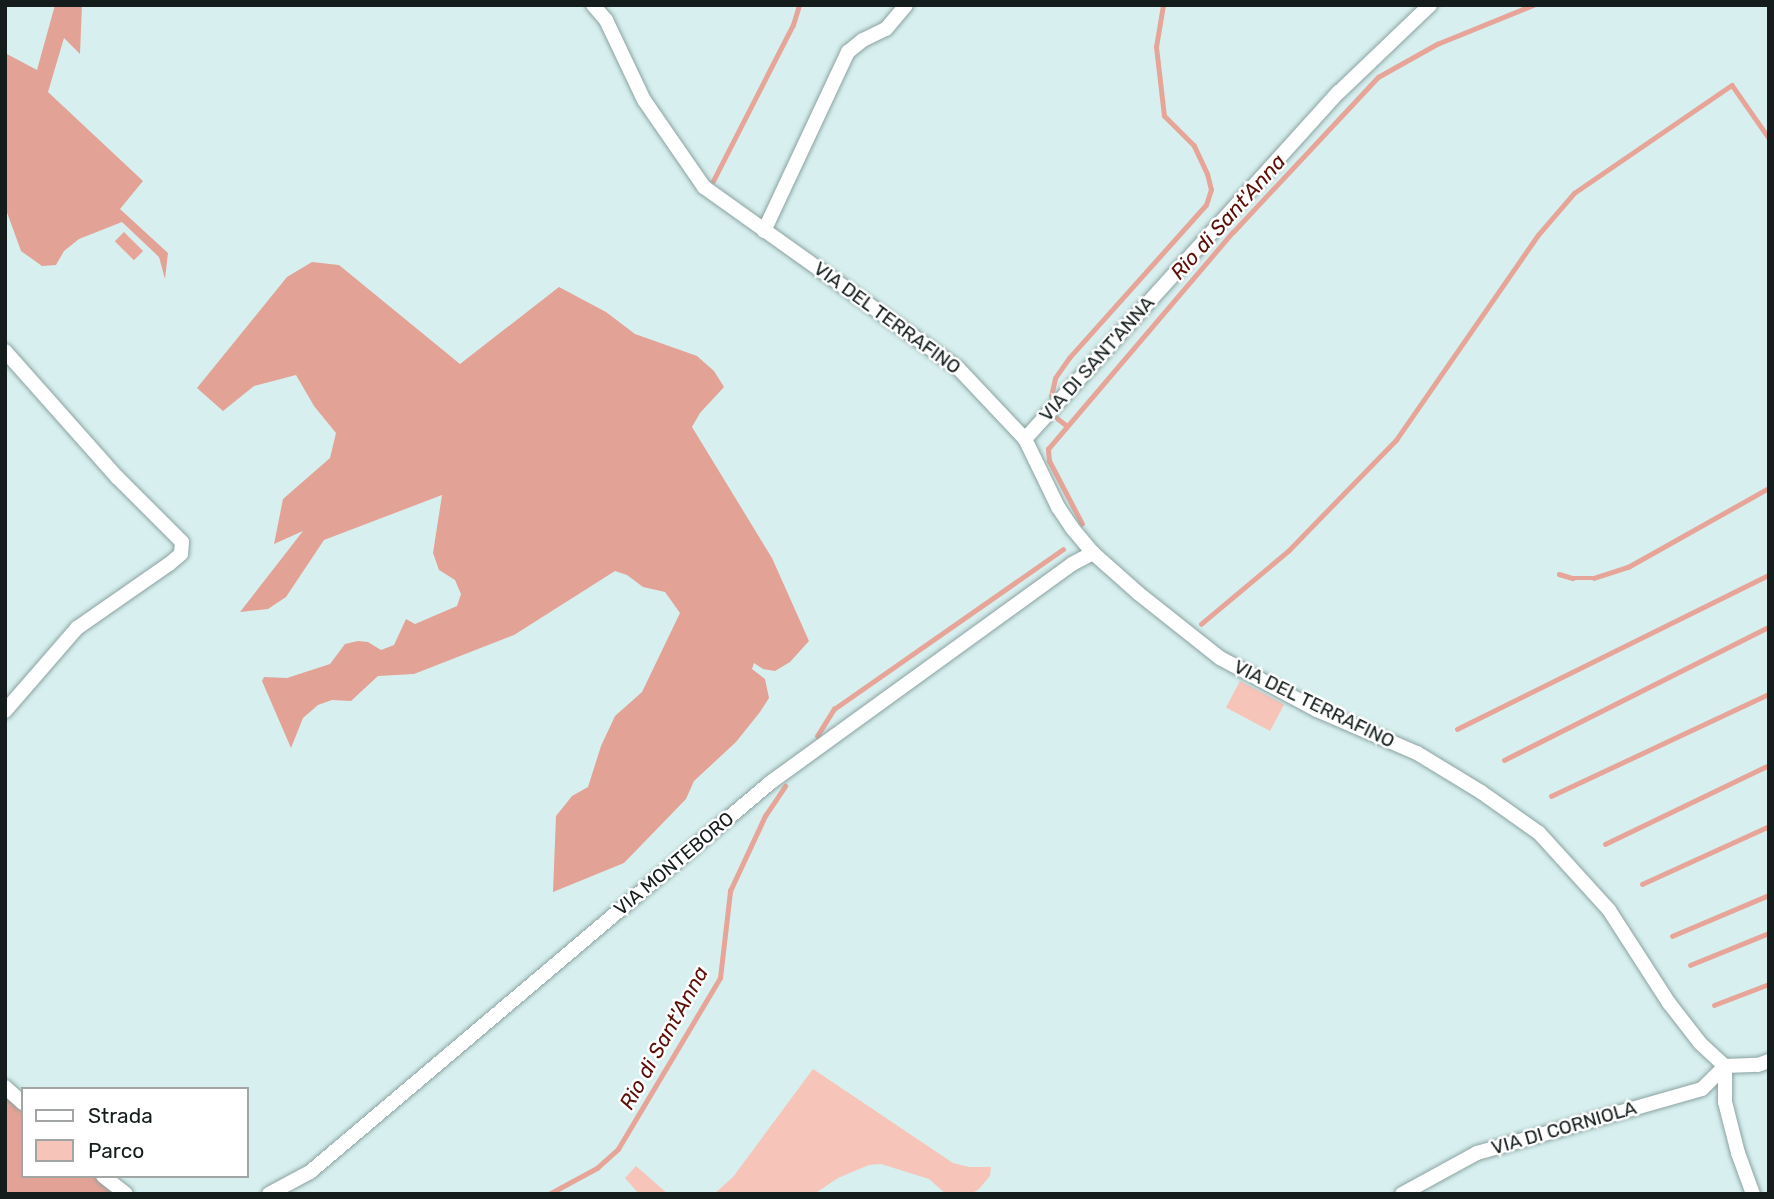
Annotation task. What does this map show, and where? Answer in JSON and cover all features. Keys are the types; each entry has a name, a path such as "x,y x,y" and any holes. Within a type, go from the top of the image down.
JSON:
{"street":[{"name":"VIA DEL TERRAFINO","path":"593,5 606,20 644,100 704,187 958,368 1025,439 1058,507 1093,553 1220,658 1317,710 1417,753 1481,792 1539,834 1609,910 1669,1003 1700,1043 1725,1066"},
{"path":"764,231 848,52 863,40 886,29 905,5"},
{"name":"VIA DI SANT'ANNA","path":"1025,439 1339,92 1430,5"},
{"path":"5,351 117,477 181,542 181,554 77,628 5,711"},
{"name":"VIA MONTEBORO","path":"269,1194 310,1172 771,782 1072,564 1093,553"},
{"path":"1754,1194 1738,1153 1725,1102 1725,1066 1758,1065 1769,1061"},
{"name":"VIA DI CORNIOLA","path":"1402,1194 1477,1153 1702,1090 1725,1066"},
{"path":"5,1087 21,1101"},
{"path":"105,1178 125,1194"}],"green space":[{"path":"1240,681 1284,704 1270,731 1226,707"},
{"path":"813,1069 953,1163 969,1167 991,1167 990,1176 978,1190 970,1194 946,1194 929,1179 881,1164 869,1165 838,1178 814,1194 714,1194 733,1177"},
{"path":"636,1166 668,1194 639,1194 625,1178"}],"shaded area":[{"path":"55,5 82,5 80,54 64,38 48,92 143,181 120,209 168,253 165,279 159,257 122,222 79,239 64,251 56,265 42,266 21,251 5,207 5,53 37,70"},
{"path":"124,232 143,251 134,260 115,241"},
{"path":"312,262 339,265 460,364 559,287 606,312 635,334 697,356 714,371 724,387 700,413 692,427 772,558 809,641 790,662 775,671 763,669 754,663 752,669 765,679 769,698 760,712 736,742 694,781 686,799 624,863 553,892 556,816 572,796 588,787 601,746 615,716 642,692 680,613 665,592 643,587 627,575 615,571 514,635 414,674 378,676 351,701 332,700 318,705 303,718 291,748 262,681 264,677 287,678 330,664 345,644 368,642 381,650 394,645 406,619 415,624 457,606 461,594 455,580 439,570 433,553 442,495 324,540 286,597 268,609 240,612 303,531 274,544 283,499 330,458 336,433 314,406 296,375 254,386 223,411 197,388 287,277"},
{"path":"5,1081 21,1098 21,1178 99,1178 113,1194 5,1194"}],"waterway":[{"path":"713,181 793,25 799,5"},
{"path":"1051,396 1055,378 1069,358 1206,205 1211,190 1194,146 1164,116 1156,47 1163,5"},
{"name":"Rio di Sant'Anna","path":"1082,524 1049,461 1048,449 1233,232 1378,77 1437,44 1533,5"},
{"path":"1201,624 1288,551 1396,440 1538,235 1574,193 1732,85 1769,138"},
{"path":"1057,418 1066,425"},
{"path":"1559,574 1572,578 1594,578 1628,567 1769,488"},
{"name":"Rio di Sant'Anna","path":"817,736 834,709 1063,549"},
{"path":"1457,729 1769,575"},
{"path":"1504,760 1769,627"},
{"path":"1551,796 1769,694"},
{"path":"1605,844 1769,765"},
{"name":"Rio di Sant'Anna","path":"549,1194 597,1168 618,1149 720,978 730,891 765,816 785,786"},
{"path":"1642,884 1769,826"},
{"path":"1672,936 1769,895"},
{"path":"1690,965 1769,933"},
{"path":"1714,1005 1769,984"}]}
